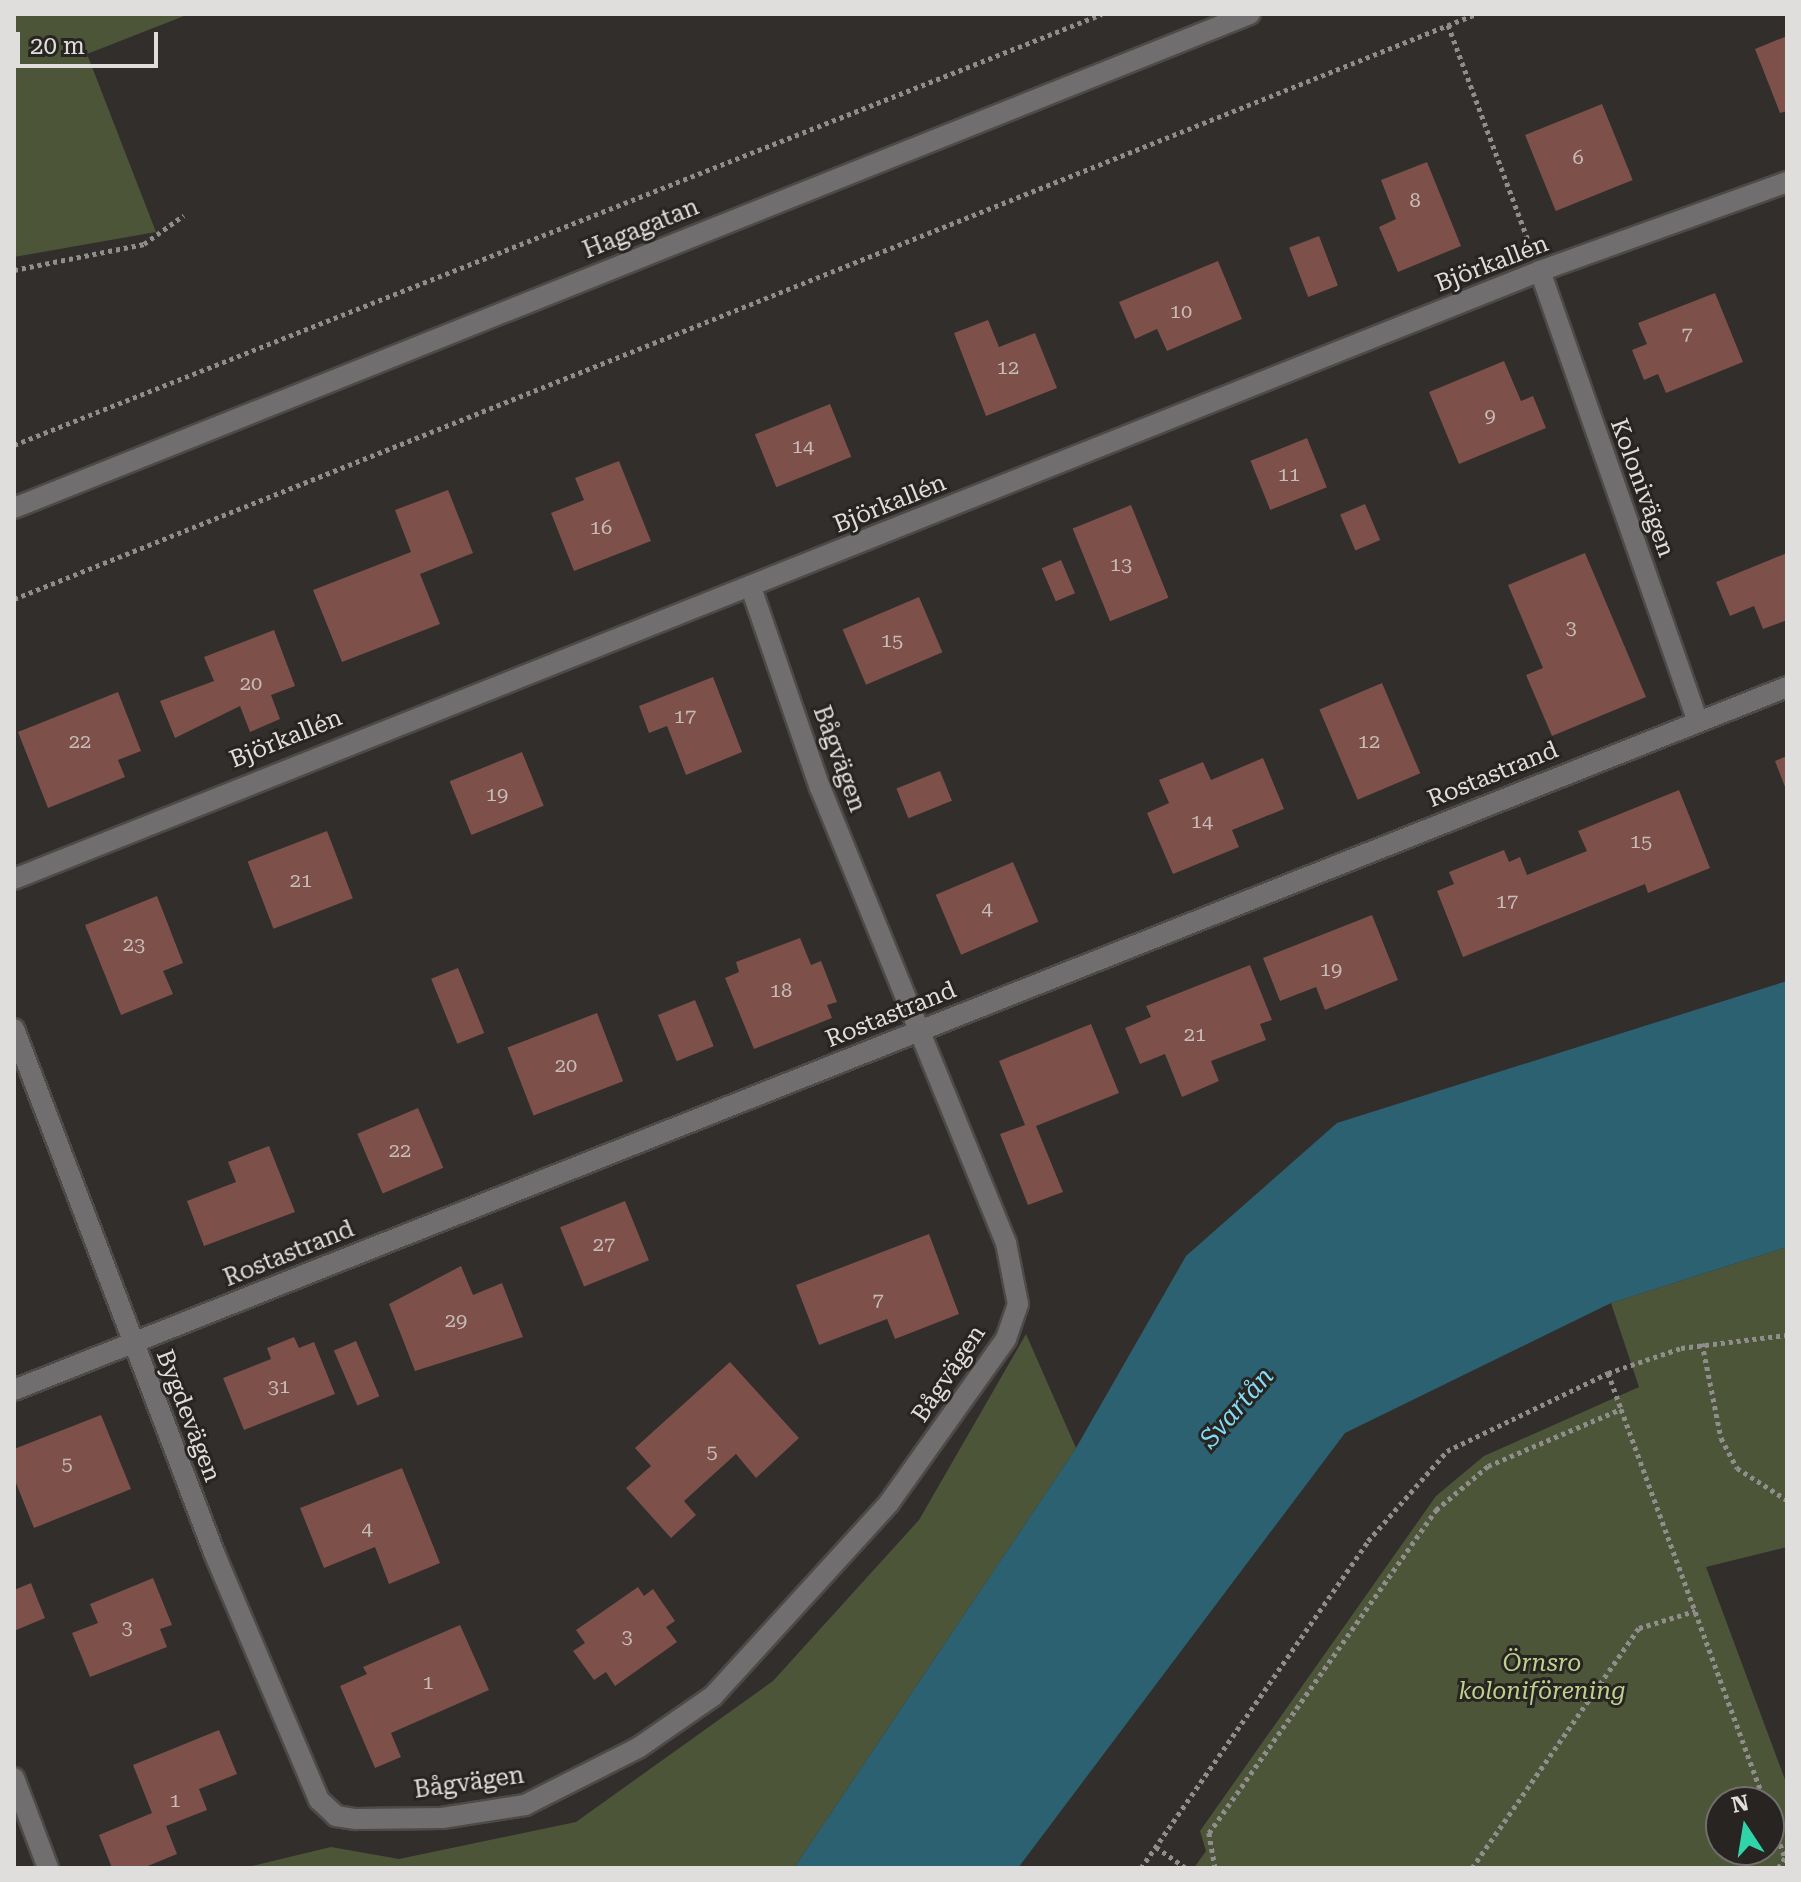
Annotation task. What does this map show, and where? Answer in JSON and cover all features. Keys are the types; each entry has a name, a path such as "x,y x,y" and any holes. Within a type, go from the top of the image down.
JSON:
{"street":[{"name":"Hagagatan","path":"14,508 1250,14"},
{"name":"Björkallén","path":"14,879 283,767 751,588 1540,271 1787,182"},
{"name":"Kolonivägen","path":"1540,271 1698,721"},
{"name":"Hagagatan","path":"14,500 51,491"},
{"name":"Bågvägen","path":"332,1813 442,1818 525,1805 574,1786 713,1696 889,1503 997,1352 1018,1304 1006,1243 820,788 751,588"},
{"name":"Rostastrand","path":"14,1390 1787,687"},
{"name":"Bygdevägen","path":"14,1029 132,1344 319,1800 332,1813"},
{"path":"14,1778 48,1868"}],"path":[{"path":"14,445 1102,14"},
{"path":"14,599 1476,14"},
{"path":"1448,25 1540,271"},
{"path":"14,270 144,244 184,215"},
{"path":"1141,1868 1368,1541 1447,1451 1608,1373 1702,1343 1787,1335"},
{"path":"1702,1343 1721,1438 1737,1468 1787,1500"},
{"path":"1608,1373 1759,1786"},
{"path":"1215,1868 1209,1833 1436,1510 1488,1466 1621,1409"},
{"path":"1472,1868 1639,1628 1695,1611"},
{"path":"1156,1847 1186,1868"},
{"path":"1778,1868 1786,1861"}],"green space":[{"path":"14,14 189,14 87,54 156,232 14,257"},
{"name":"Örnsro koloniförening","path":"1787,1247 1787,1547 1706,1567 1787,1785 1787,1868 1194,1868 1206,1851 1200,1831 1436,1496 1484,1456 1639,1387 1611,1303"},
{"path":"1026,1334 1076,1448 794,1868 244,1868 331,1847 399,1859 576,1822 773,1681 919,1520"}],"water":[{"name":"Svartån","path":"1787,981 1787,1247 1611,1303 1345,1433 1018,1868 794,1868 1076,1448 1186,1256 1337,1123"}],"building":[{"path":"1787,36 1787,111 1780,113 1755,49"},
{"path":"1602,104 1633,180 1556,211 1525,135"},
{"path":"1427,162 1461,246 1398,272 1379,227 1396,219 1381,180"},
{"path":"1319,236 1338,285 1308,297 1289,247"},
{"path":"1218,261 1242,319 1167,351 1157,329 1135,339 1119,302"},
{"path":"1715,293 1743,362 1666,393 1658,374 1644,380 1632,350 1647,344 1638,323"},
{"path":"988,320 999,347 1035,333 1057,388 986,416 954,333"},
{"path":"1504,361 1521,401 1533,396 1546,428 1459,464 1429,392"},
{"path":"830,404 851,457 776,487 755,434"},
{"path":"1307,438 1327,487 1270,510 1250,461"},
{"path":"619,461 651,541 574,571 551,513 584,500 575,478"},
{"path":"448,490 473,553 420,574 440,624 342,662 313,590 411,552 395,510"},
{"path":"1365,504 1380,540 1355,550 1340,515"},
{"path":"1131,505 1168,598 1110,621 1073,529"},
{"path":"1585,553 1646,697 1552,736 1526,675 1543,668 1508,585"},
{"path":"1787,553 1787,620 1763,629 1754,606 1730,616 1716,582"},
{"path":"1061,560 1075,593 1056,601 1042,568"},
{"path":"919,597 942,652 866,685 843,629"},
{"path":"274,630 295,686 271,695 280,719 250,732 240,706 175,738 160,701 214,681 204,657"},
{"path":"713,677 742,752 686,775 667,726 649,733 639,706"},
{"path":"1382,683 1420,773 1358,800 1319,710"},
{"path":"118,692 141,751 118,760 125,777 48,808 18,732"},
{"path":"522,752 544,806 471,835 450,781"},
{"path":"1787,756 1787,792 1775,761"},
{"path":"1263,758 1284,809 1232,830 1239,847 1173,874 1147,813 1169,803 1159,780 1203,762 1211,780"},
{"path":"940,771 952,801 908,818 896,789"},
{"path":"1679,790 1710,868 1648,893 1645,884 1463,957 1437,891 1454,884 1449,872 1504,850 1509,862 1520,857 1527,875 1587,851 1578,831"},
{"path":"327,831 353,898 273,929 248,861"},
{"path":"1013,862 1038,922 961,955 936,895"},
{"path":"157,896 183,963 163,971 173,994 121,1015 85,925"},
{"path":"1372,915 1398,980 1325,1010 1316,987 1280,1001 1263,958"},
{"path":"800,938 811,965 821,961 837,1002 827,1005 832,1018 754,1049 725,978 739,972 736,962"},
{"path":"1250,965 1272,1020 1260,1024 1266,1040 1211,1061 1219,1081 1182,1097 1165,1054 1140,1064 1125,1028 1151,1017 1146,1006"},
{"path":"458,968 484,1033 457,1044 431,979"},
{"path":"695,1000 714,1046 677,1061 658,1015"},
{"path":"597,1013 623,1081 534,1116 507,1047"},
{"path":"1091,1024 1119,1093 1036,1126 1063,1192 1028,1205 1000,1134 1025,1125 999,1061"},
{"path":"418,1108 443,1168 383,1194 357,1134"},
{"path":"269,1146 295,1212 204,1246 187,1201 236,1182 228,1162"},
{"path":"625,1201 649,1260 584,1287 560,1227"},
{"path":"929,1234 959,1314 895,1339 887,1319 819,1345 796,1285"},
{"path":"461,1266 473,1295 502,1283 523,1337 415,1371 389,1304"},
{"path":"294,1337 299,1348 314,1342 335,1394 244,1430 223,1378 271,1359 267,1348"},
{"path":"356,1341 379,1396 357,1406 334,1350"},
{"path":"730,1362 799,1438 756,1478 736,1454 684,1501 696,1515 671,1538 626,1488 651,1466 635,1448"},
{"path":"101,1415 131,1489 34,1528 14,1478 14,1449"},
{"path":"402,1468 440,1563 389,1584 375,1547 324,1568 300,1508"},
{"path":"153,1578 172,1625 160,1629 167,1647 90,1677 72,1633 98,1623 90,1604"},
{"path":"31,1583 45,1618 14,1631 14,1590"},
{"path":"638,1587 644,1596 653,1589 675,1621 666,1627 677,1642 615,1686 606,1672 594,1680 573,1651 585,1643 576,1630"},
{"path":"460,1625 489,1690 391,1733 401,1757 375,1768 340,1686 367,1674 363,1667"},
{"path":"219,1730 237,1774 199,1789 207,1810 166,1826 177,1854 143,1868 112,1868 99,1835 152,1813 133,1765"}]}
